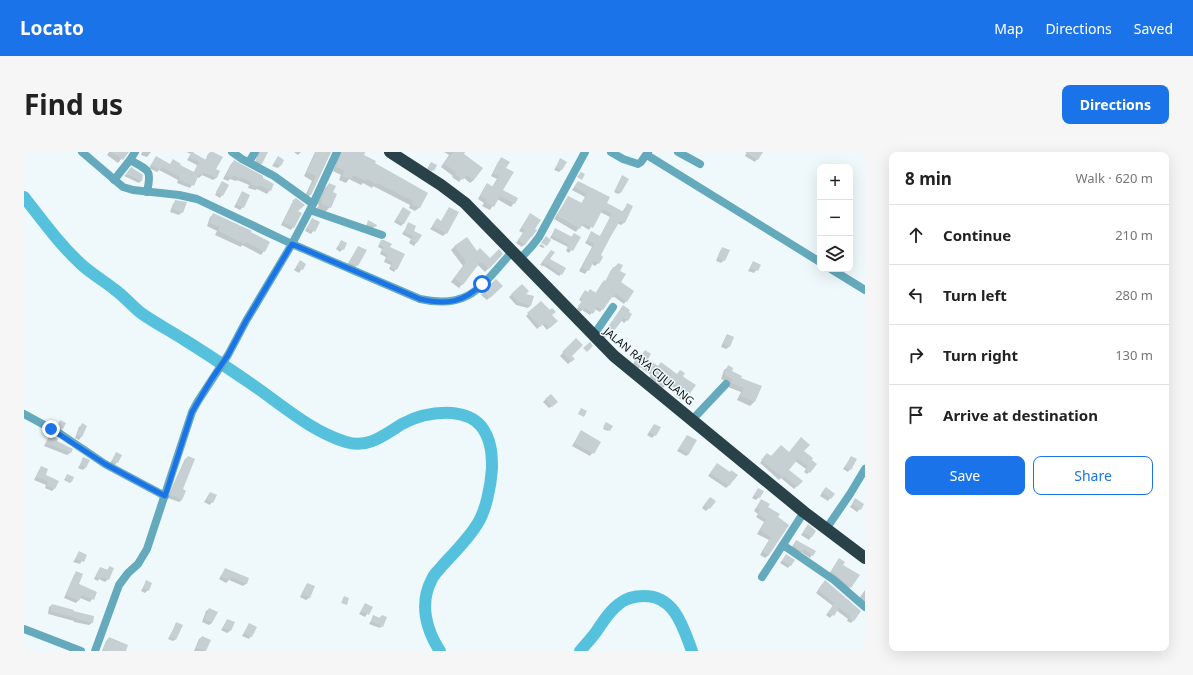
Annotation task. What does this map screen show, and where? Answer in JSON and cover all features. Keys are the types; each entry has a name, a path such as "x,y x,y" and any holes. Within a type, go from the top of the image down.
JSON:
{"highway":[{"name":"JALAN RAYA CIJULANG","path":"390,152 429,177 465,203 593,336 630,370 804,512 865,558"}],"street":[{"path":"82,152 123,187 133,190 179,195 197,199 292,244 420,299 433,302 448,302 462,299 472,294 515,256 532,246 545,226 585,152"},
{"path":"114,180 135,152"},
{"path":"232,152 274,176 312,207 382,235"},
{"path":"249,162 255,152"},
{"path":"95,651 119,585 128,573 138,564 147,549 192,412 228,355 246,321 292,244 312,207 337,152"},
{"path":"612,152 634,164 641,162 648,153 817,260"},
{"path":"678,152 700,164"},
{"path":"130,160 147,169 149,172 150,178 147,192"},
{"path":"836,272 865,290"},
{"path":"593,336 613,307"},
{"path":"692,420 726,384"},
{"path":"24,414 55,431 105,464 165,496"},
{"path":"826,529 865,469"},
{"path":"762,578 804,512"},
{"path":"783,545 834,580 865,607"},
{"path":"24,629 80,651"}],"building":[{"path":"111,152 129,152 123,160"},
{"path":"192,152 206,160 210,152 223,157 216,169 220,171 217,178 204,173 202,176 199,174 194,186 179,180 180,177 162,167 160,170 151,165 156,156 170,164 173,159 181,164 180,165 194,172 199,162 189,157"},
{"path":"260,152 268,152 262,164 256,160"},
{"path":"316,152 331,152 311,195 308,193 316,176 307,172"},
{"path":"342,152 365,152 364,155 376,161 375,163 428,193 420,208 412,204 413,201 377,183 376,184 367,179 366,181 353,175 351,179 342,176 345,171 336,167"},
{"path":"453,152 465,152 464,154 483,168 474,180 466,175 463,180 455,174 456,172 444,164"},
{"path":"745,152 763,152 758,160"},
{"path":"278,156 284,160 281,166 274,163"},
{"path":"501,157 510,162 506,168 514,172 503,190 518,198 515,204 500,196 494,207 485,202 487,199 480,196 487,183 493,187 499,176 493,173"},
{"path":"560,158 567,162 562,170 556,167"},
{"path":"234,160 263,176 263,178 274,184 271,191 260,185 259,187 250,184 251,182 241,177 240,179 233,175 232,178 226,176"},
{"path":"431,162 437,165 434,171 428,167"},
{"path":"131,167 143,175 142,181 126,174"},
{"path":"581,172 585,174 582,180 577,177"},
{"path":"622,175 629,179 621,193 615,190"},
{"path":"222,181 229,185 223,196 216,192"},
{"path":"578,181 610,197 607,203 624,212 627,203 633,206 625,223 620,221 611,236 601,255 603,257 599,264 594,261 589,271 582,268 594,244 587,240 591,231 600,236 612,214 603,209 593,228 583,223 580,229 557,216 568,196 582,203 587,194 574,187"},
{"path":"329,183 336,186 333,192 337,194 331,208 321,204 321,200"},
{"path":"242,191 250,195 244,208 236,204"},
{"path":"296,198 305,205 298,211 302,213 294,228 283,222 293,202 292,201"},
{"path":"175,200 187,202 183,213 172,209"},
{"path":"403,207 411,212 404,224 396,219"},
{"path":"449,207 459,212 447,234 432,226 437,218 441,221"},
{"path":"213,213 252,231 251,232 270,242 265,252 246,242 245,244 218,231 220,227 209,223"},
{"path":"530,213 541,220 535,229 537,230 525,245 518,240 525,230 521,228"},
{"path":"312,218 320,222 315,232 307,228"},
{"path":"368,220 377,225 376,227 367,224"},
{"path":"408,222 416,226 414,231 422,235 417,243 411,240 413,236 404,232"},
{"path":"555,228 572,237 574,233 581,237 573,251 567,248 569,245 552,235"},
{"path":"546,236 551,240 547,246 541,243"},
{"path":"467,237 477,251 480,248 490,258 499,249 503,254 489,269 482,262 480,262 463,285 454,278 466,262 454,246"},
{"path":"341,240 347,243 344,250 338,247"},
{"path":"381,240 392,244 390,247 405,254 397,270 390,267 393,263 386,259 388,255 381,251 384,246 379,244"},
{"path":"358,246 367,250 358,266 349,263"},
{"path":"722,247 730,250 725,261 718,258"},
{"path":"551,250 555,252 550,259 566,268 562,275 542,262"},
{"path":"300,260 306,264 303,270 296,267"},
{"path":"753,261 761,265 758,271 750,268"},
{"path":"618,263 623,265 620,271 626,274 621,282 634,291 627,302 616,294 613,298 612,297 603,310 597,307 593,314 585,308 583,310 578,306 583,300 580,298 585,290 588,292 590,289 596,293 604,280 606,281 613,267 615,268"},
{"path":"496,279 503,286 490,298 483,291"},
{"path":"522,284 529,291 526,294 534,296 531,306 519,302 511,294"},
{"path":"541,301 550,310 552,308 556,312 552,315 558,321 550,328 545,323 540,327 527,313"},
{"path":"623,305 630,310 629,312 632,314 628,321 624,318 613,332 608,328"},
{"path":"727,334 734,337 730,347 723,344"},
{"path":"576,338 583,345 572,356 575,359 571,362 562,352"},
{"path":"590,342 593,346 587,352 583,348"},
{"path":"645,350 651,354 648,359 658,366 661,362 677,374 680,370 685,373 683,376 685,378 696,385 686,399 677,393 680,388 670,381 666,387 650,376 653,372 642,365 640,368 634,362 635,360 637,361"},
{"path":"728,365 733,368 732,371 742,376 741,378 762,386 755,402 740,396 744,388 731,383 732,379 724,375"},
{"path":"551,394 558,402 552,407 545,399"},
{"path":"581,408 587,411 584,417 578,414"},
{"path":"60,420 66,423 63,429 58,426"},
{"path":"606,422 613,426 610,431 603,427"},
{"path":"82,423 87,426 82,437 77,435"},
{"path":"654,424 661,427 656,436 649,432"},
{"path":"581,430 601,442 594,454 574,443"},
{"path":"50,434 58,439 57,441 73,449 71,453 46,443"},
{"path":"687,435 697,440 689,454 679,448"},
{"path":"801,437 810,445 804,451 813,458 812,460 817,464 810,473 805,469 808,466 798,459 789,470 803,481 797,487 784,476 783,478 761,460 767,453 771,456 781,445 789,452"},
{"path":"116,452 122,455 118,463 112,460"},
{"path":"188,456 195,459 183,489 186,491 182,500 170,495 175,481"},
{"path":"851,456 857,459 851,470 845,467"},
{"path":"83,457 90,460 86,468 80,465"},
{"path":"717,463 730,472 731,470 738,475 729,486 710,473"},
{"path":"41,466 48,469 46,475 59,481 55,489 47,486 48,482 36,477"},
{"path":"67,474 74,477 72,482 65,479"},
{"path":"826,487 835,494 831,499 822,492"},
{"path":"758,488 764,491 760,498 754,495"},
{"path":"210,492 217,495 213,503 206,499"},
{"path":"710,497 716,501 710,509 704,505"},
{"path":"855,498 864,504 861,510 852,504"},
{"path":"761,499 770,504 768,507 780,514 778,517 789,525 769,555 762,551 771,537 760,530 766,519 758,514 760,510 757,507"},
{"path":"808,524 816,531 812,537 803,532"},
{"path":"796,540 816,551 813,556 804,549 802,552 793,545"},
{"path":"79,551 87,555 84,562 75,559"},
{"path":"786,554 795,560 791,566 782,561"},
{"path":"839,558 845,562 843,565 860,575 851,588 831,571"},
{"path":"109,566 114,568 109,580 102,577 101,579 96,577 100,567 108,570"},
{"path":"225,568 249,578 247,584 231,577 230,580 221,577"},
{"path":"76,571 83,574 79,584 97,592 94,600 82,595 79,601 66,595"},
{"path":"146,580 152,583 149,591 143,588"},
{"path":"825,580 861,611 854,621 839,608 834,616 828,613 834,603 818,590"},
{"path":"307,583 315,586 310,598 302,595"},
{"path":"344,596 349,598 347,605 341,603"},
{"path":"365,603 373,607 369,615 361,611"},
{"path":"52,604 94,616 93,623 50,611"},
{"path":"209,608 218,612 212,623 204,619"},
{"path":"373,615 380,618 382,615 387,617 383,627 371,621"},
{"path":"227,619 235,622 231,631 223,628"},
{"path":"176,622 183,625 176,640 170,637"},
{"path":"249,623 257,627 252,637 244,633"},
{"path":"202,636 211,640 206,651 196,648"},
{"path":"109,637 128,645 126,651 107,651 103,649"}],"waterway":[{"path":"24,197 66,249 82,265 118,292 141,313 192,344 320,431 346,442 362,444 376,440 402,424 433,414 446,413 464,415 481,426 489,441 492,457 490,482 483,513 472,531 434,575 426,597 425,607 428,625 440,651"},
{"path":"580,651 615,607 628,599 644,596 655,597 670,607 681,623 692,651"}],"route":[{"path":"51,429 105,464 165,496 192,412 228,355 246,321 292,244 420,299 433,302 448,302 462,299 472,294 482,284"}]}
